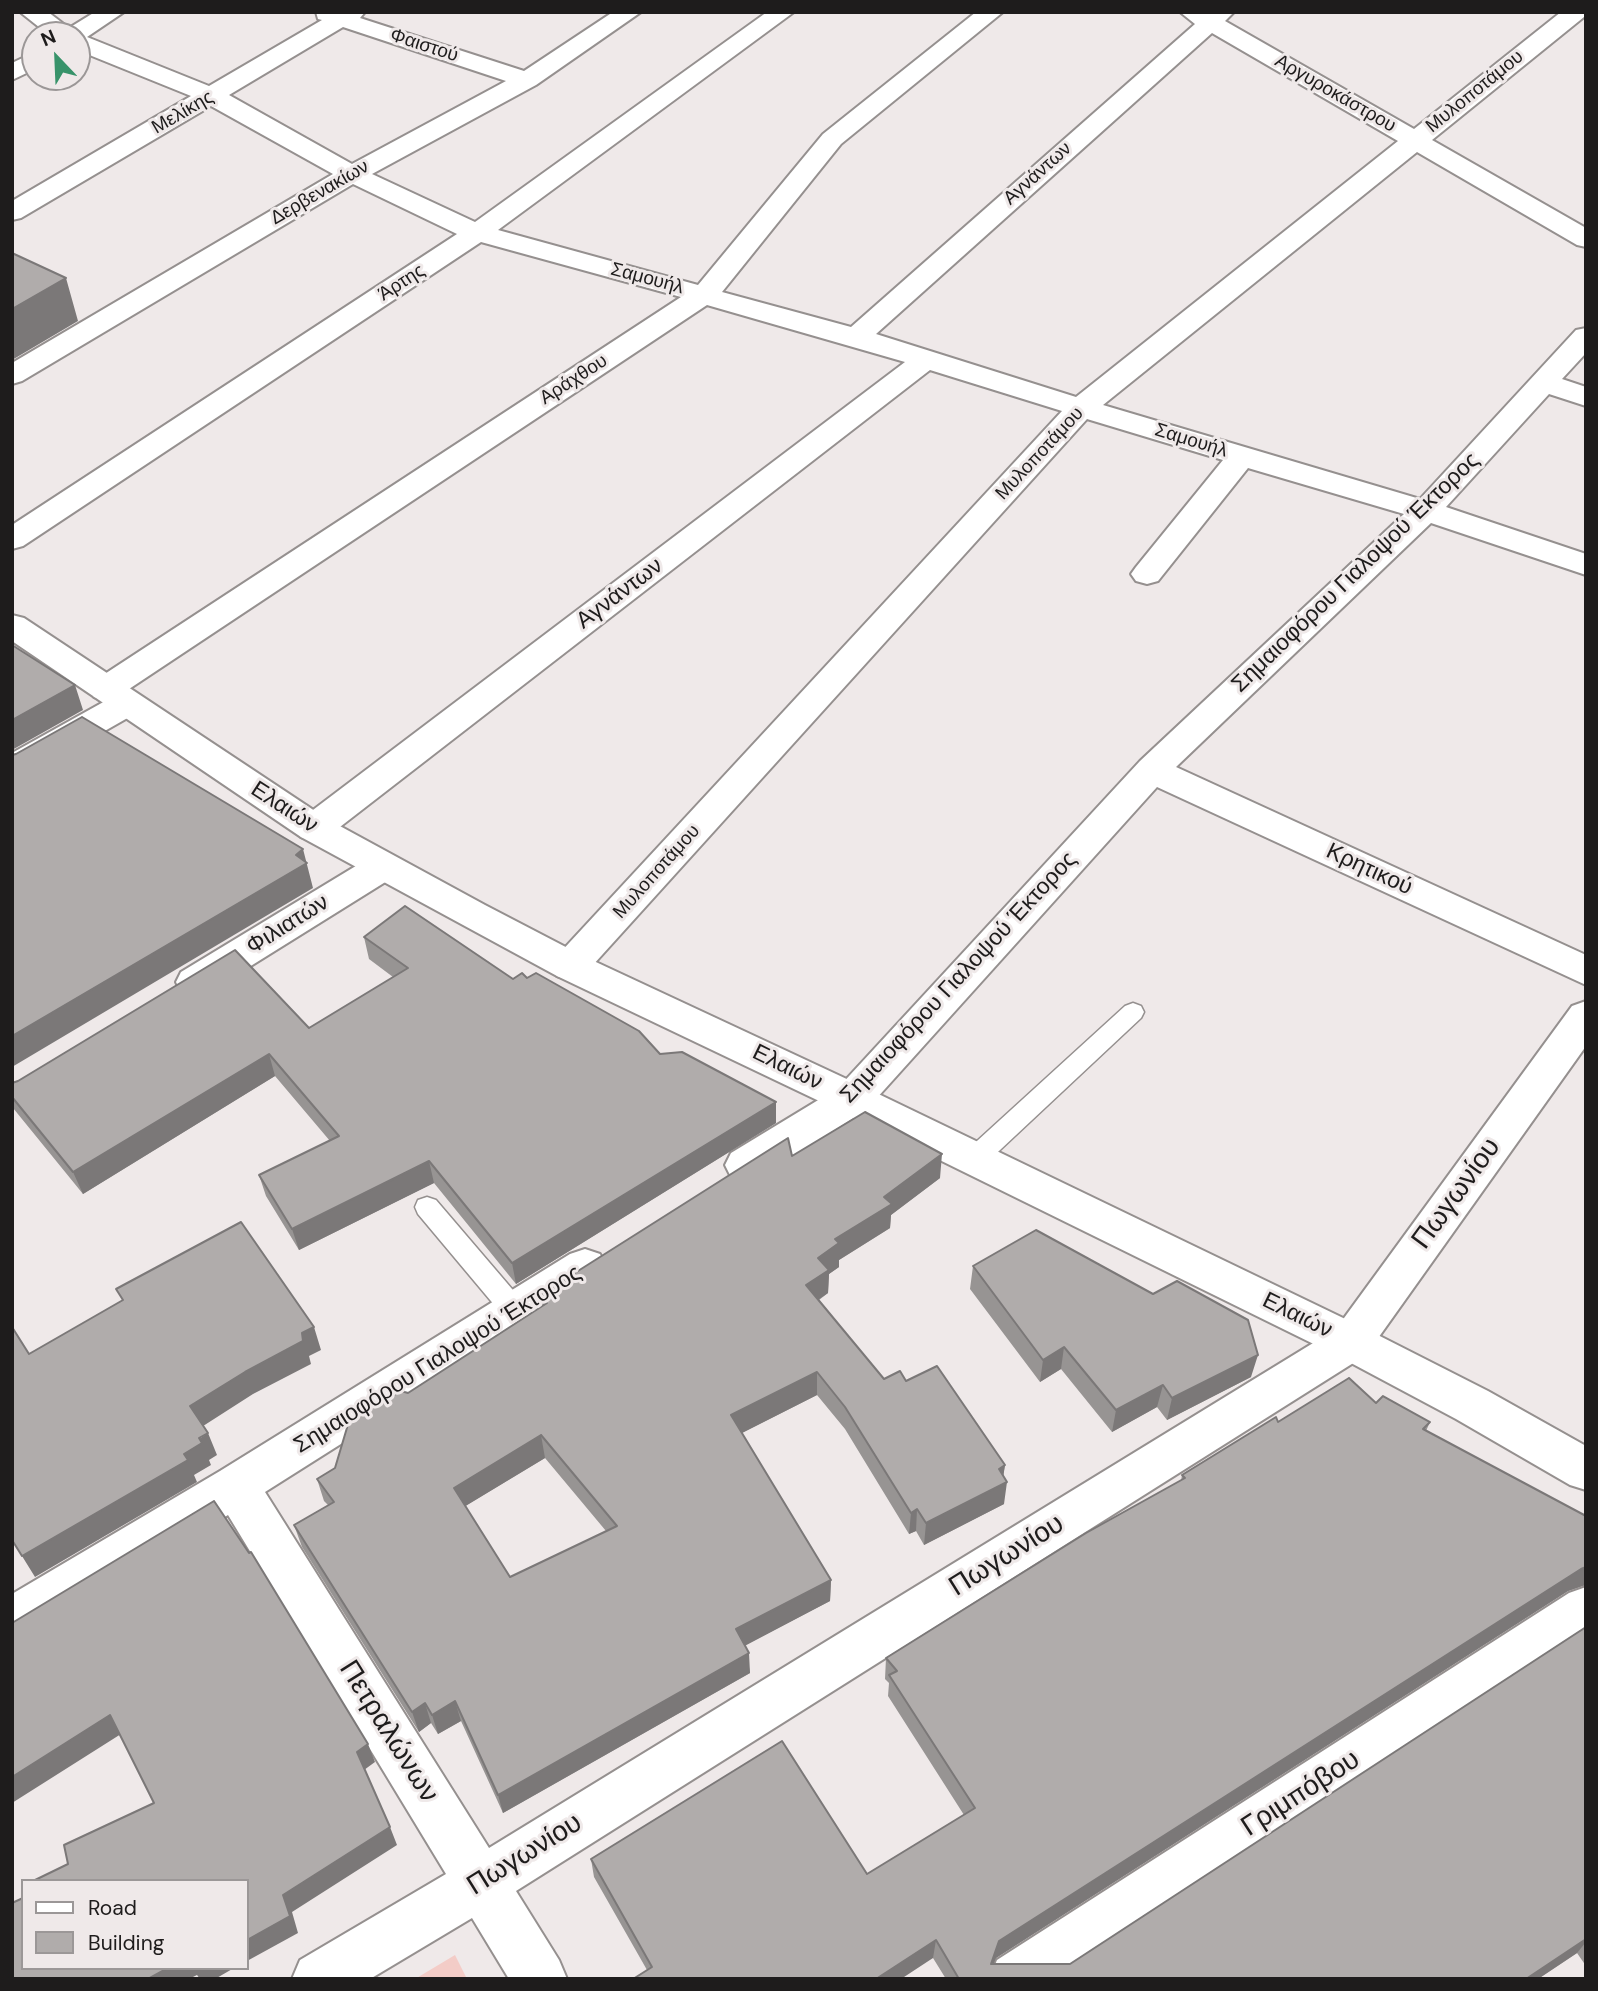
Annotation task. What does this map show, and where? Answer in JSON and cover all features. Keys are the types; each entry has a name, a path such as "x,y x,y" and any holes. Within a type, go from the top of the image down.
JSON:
{"street":[{"path":"91,25 112,12"},
{"name":"Δερβενακίων","path":"12,375 352,174 527,80 629,12"},
{"name":"Άρτης","path":"12,539 477,233 782,12"},
{"name":"Αράχθου","path":"12,769 705,294 832,139 991,12"},
{"name":"Μυλοποτάμου","path":"570,966 1081,408 1576,12"},
{"name":"Φαιστού","path":"339,15 527,80"},
{"name":"Μελίκης","path":"12,212 212,96 339,15"},
{"name":"Αργυροκάστρου","path":"1208,15 1586,239"},
{"name":"Αγνάντων","path":"856,338 1208,15"},
{"name":"Σαμουήλ","path":"91,47 212,96 352,174 477,233 856,338 1426,511 1586,565"},
{"name":"Σημαιοφόρου Γιαλοψού Έκτορος","path":"712,1186 852,1098 1152,769 1426,511 1586,336"},
{"name":"Αγνάντων","path":"314,828 925,360"},
{"path":"1544,383 1586,397"},
{"name":"Σαμουήλ","path":"1147,573 1242,456"},
{"name":"Ελαιών","path":"12,625 314,828 382,867 570,966 852,1098 1351,1342 1472,1405 1586,1470"},
{"name":"Κρητικού","path":"1152,769 1586,971"},
{"name":"Φιλιατών","path":"168,998 382,867"},
{"name":"Πωγωνίου","path":"319,1979 481,1883 1351,1342 1586,1016"},
{"name":"Σημαιοφόρου Γιαλοψού Έκτορος","path":"12,1620 236,1486 619,1245"},
{"name":"Πετραλώνων","path":"236,1486 540,1979"},
{"name":"Γριμπόβου","path":"1016,1979 1586,1609"}],"lane":[{"path":"975,1158 1133,1012"},
{"path":"427,1208 515,1311"}],"shaded area":[{"path":"455,1955 467,1979 415,1979"}],"building":[{"path":"12,253 66,278 12,309"},
{"path":"12,645 75,685 12,720"},
{"path":"82,717 303,849 296,855 307,863 12,1036 12,755"},
{"path":"405,906 513,979 522,973 527,978 536,973 639,1031 660,1054 682,1052 776,1102 512,1263 429,1161 292,1229 259,1175 339,1136 269,1054 73,1172 12,1097 12,1083 235,950 309,1028 408,968 364,937"},
{"path":"865,1112 942,1154 884,1197 892,1204 835,1239 839,1243 818,1258 829,1270 806,1285 884,1379 900,1371 906,1381 937,1366 1005,1465 999,1469 1007,1482 926,1523 917,1509 911,1513 845,1407 817,1372 731,1415 831,1580 736,1629 749,1653 498,1795 455,1701 432,1715 425,1703 412,1712 294,1525 334,1502 317,1479 335,1468 349,1421 401,1391 408,1393 547,1303 540,1295 788,1138 792,1156","holes":["541,1435 617,1526 510,1577 454,1488"]},
{"path":"241,1222 314,1327 302,1333 303,1341 190,1406 208,1433 199,1438 202,1443 184,1454 188,1460 22,1556 12,1540 12,1327 29,1354 123,1300 116,1289"},
{"path":"1036,1230 1153,1294 1177,1281 1248,1320 1258,1355 1172,1398 1163,1385 1116,1410 1064,1347 1043,1360 973,1266"},
{"path":"1349,1378 1376,1403 1383,1396 1430,1422 1423,1429 1586,1516 1586,1567 999,1941 991,1964 1070,1964 1586,1627 1586,1939 1526,1979 959,1979 936,1940 876,1979 633,1979 652,1967 591,1859 782,1741 867,1874 975,1808 889,1675 897,1671 886,1658 1086,1533 1185,1478 1182,1475 1276,1417 1278,1422"},
{"path":"214,1501 249,1553 251,1552 368,1744 357,1752 390,1827 283,1895 290,1916 248,1939 248,1879 37,1879 68,1864 64,1845 154,1803 110,1715 12,1777 12,1623"},
{"path":"21,1899 21,1970 164,1970 148,1979 12,1979 12,1903"}]}
